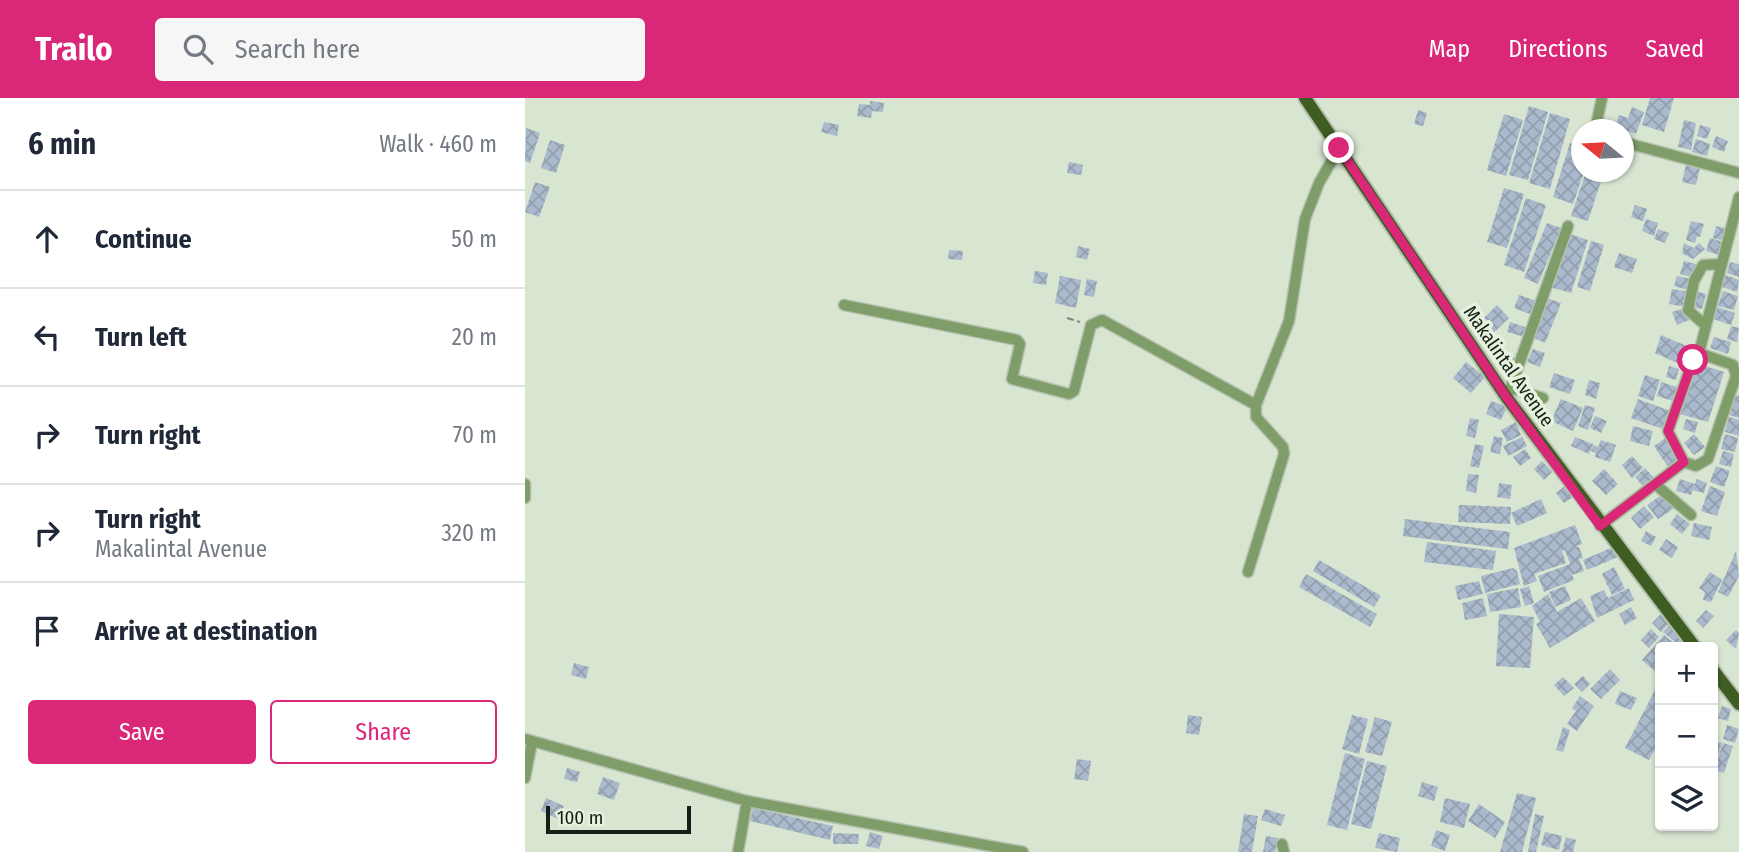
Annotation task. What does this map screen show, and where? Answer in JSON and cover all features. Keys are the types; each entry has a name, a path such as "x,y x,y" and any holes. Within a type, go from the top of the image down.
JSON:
{"main road":[{"name":"Makalintal Avenue","path":"1305,98 1600,526 1691,642"},
{"path":"1718,677 1739,704"}],"street":[{"path":"1597,119 1602,98"},
{"path":"1634,145 1739,173"},
{"path":"1248,572 1283,454 1283,447 1256,417 1256,405 1289,321 1305,219 1319,183 1339,148"},
{"path":"1699,353 1736,362 1736,376 1708,459 1696,466 1684,462 1668,431 1693,360 1699,353 1739,197"},
{"path":"1543,398 1509,393 1568,226"},
{"path":"1706,326 1688,310 1694,281 1703,265 1722,264"},
{"path":"845,305 1017,340 1020,344 1011,379 1069,394 1074,391 1091,325 1102,320 1256,405"},
{"path":"1600,526 1684,462"},
{"path":"525,484 525,498"},
{"path":"1655,484 1691,515"},
{"path":"525,778 529,740 747,802 1023,852"},
{"path":"738,852 747,802"}],"path":[{"path":"1067,318 1091,325"}],"building":[{"path":"1650,98 1674,98 1664,132 1642,125"},
{"path":"870,101 884,103 883,112 872,111 871,118 857,116 859,104 870,105"},
{"path":"1529,106 1548,112 1528,180 1509,175"},
{"path":"1632,107 1644,112 1636,134 1634,119 1618,119 1619,115 1628,118"},
{"path":"1418,110 1427,113 1423,126 1414,124"},
{"path":"1550,113 1570,119 1550,189 1529,183"},
{"path":"1504,114 1523,120 1506,176 1487,170"},
{"path":"1684,120 1696,123 1691,150 1678,147"},
{"path":"824,122 839,125 837,136 821,132"},
{"path":"1700,125 1711,128 1707,139 1697,136"},
{"path":"526,128 540,133 530,163 525,161"},
{"path":"1716,136 1728,141 1724,152 1712,147"},
{"path":"1696,139 1710,144 1707,156 1692,152"},
{"path":"550,140 565,145 556,173 541,168"},
{"path":"1570,143 1571,182 1581,182 1573,204 1553,197"},
{"path":"1069,162 1083,165 1081,175 1067,173"},
{"path":"1686,165 1700,168 1696,185 1682,182"},
{"path":"535,182 550,187 539,217 525,212"},
{"path":"1583,182 1601,182 1588,221 1571,216"},
{"path":"1504,188 1524,194 1507,248 1487,242"},
{"path":"1526,198 1546,205 1524,272 1504,265"},
{"path":"1635,205 1647,209 1643,221 1631,217"},
{"path":"1646,219 1658,223 1654,236 1642,231"},
{"path":"1691,221 1704,224 1695,243 1686,240"},
{"path":"1547,223 1561,228 1538,284 1524,278"},
{"path":"1716,226 1729,229 1726,241 1713,238"},
{"path":"1658,229 1669,233 1665,243 1654,239"},
{"path":"1567,233 1588,240 1571,293 1550,287"},
{"path":"1710,238 1723,242 1720,255 1706,251"},
{"path":"1591,241 1604,245 1590,291 1577,287"},
{"path":"1684,243 1694,248 1699,243 1705,249 1693,259 1682,253"},
{"path":"1078,246 1090,249 1087,260 1076,257"},
{"path":"949,250 963,251 962,260 948,259"},
{"path":"1619,253 1637,259 1632,273 1614,267"},
{"path":"1684,261 1696,264 1692,277 1680,274"},
{"path":"1730,262 1739,264 1739,277 1727,273"},
{"path":"1035,271 1048,273 1046,285 1033,283"},
{"path":"1723,274 1739,280 1737,292 1719,286"},
{"path":"1060,276 1081,280 1076,308 1055,303"},
{"path":"1677,276 1691,279 1688,290 1674,286"},
{"path":"1087,279 1097,281 1094,297 1084,295"},
{"path":"1672,289 1689,292 1686,307 1669,304"},
{"path":"1695,291 1706,294 1702,309 1691,307"},
{"path":"1723,291 1738,296 1734,310 1718,306"},
{"path":"1519,295 1540,302 1535,316 1514,308"},
{"path":"1549,299 1561,303 1545,343 1534,338"},
{"path":"1497,305 1509,318 1490,336 1478,324"},
{"path":"1717,307 1735,313 1731,325 1713,319"},
{"path":"1684,308 1689,320 1677,325 1672,312"},
{"path":"1510,322 1528,328 1525,337 1507,332"},
{"path":"1731,326 1739,328 1737,342 1727,339"},
{"path":"1661,335 1689,347 1684,366 1655,353"},
{"path":"1714,337 1731,342 1728,354 1710,348"},
{"path":"1533,349 1545,353 1540,367 1527,362"},
{"path":"1502,353 1520,360 1516,371 1498,365"},
{"path":"1466,362 1485,377 1471,393 1453,378"},
{"path":"1696,363 1724,372 1708,422 1680,414"},
{"path":"1669,366 1679,369 1676,380 1666,377"},
{"path":"1554,373 1575,380 1570,394 1549,387"},
{"path":"1645,375 1660,380 1653,401 1638,396"},
{"path":"1589,380 1600,383 1596,399 1585,395"},
{"path":"1661,382 1677,387 1673,401 1657,396"},
{"path":"1736,395 1739,396 1739,418 1729,415"},
{"path":"1561,399 1583,408 1573,431 1551,421"},
{"path":"1638,399 1673,412 1666,430 1631,418"},
{"path":"1491,401 1507,407 1501,420 1486,414"},
{"path":"1585,405 1595,408 1588,430 1578,426"},
{"path":"1595,416 1607,421 1601,433 1590,428"},
{"path":"1729,417 1739,420 1739,436 1725,432"},
{"path":"1470,418 1479,420 1475,438 1466,436"},
{"path":"1686,419 1698,422 1695,433 1683,429"},
{"path":"1516,422 1521,435 1507,442 1501,430"},
{"path":"1633,426 1653,431 1649,446 1630,441"},
{"path":"1694,434 1705,447 1694,455 1684,443"},
{"path":"1725,434 1738,438 1735,452 1721,449"},
{"path":"1494,436 1503,438 1500,454 1490,452"},
{"path":"1522,437 1527,446 1508,456 1503,446"},
{"path":"1575,437 1593,444 1589,454 1571,446"},
{"path":"1667,437 1681,459 1668,467 1654,446"},
{"path":"1601,440 1616,445 1610,462 1595,457 1596,453 1591,451 1593,445 1598,447"},
{"path":"1475,444 1484,446 1479,468 1470,466"},
{"path":"1525,449 1531,458 1520,466 1513,457"},
{"path":"1723,451 1734,454 1731,467 1719,464"},
{"path":"1632,456 1643,468 1632,478 1622,465"},
{"path":"1542,461 1552,472 1544,480 1534,469"},
{"path":"1716,466 1730,471 1724,487 1710,482"},
{"path":"1645,468 1657,481 1646,490 1635,477"},
{"path":"1604,469 1618,484 1606,495 1592,481"},
{"path":"1468,474 1479,475 1476,493 1466,491"},
{"path":"1680,479 1695,484 1697,479 1707,483 1704,493 1693,490 1691,495 1676,491"},
{"path":"1499,483 1512,485 1510,499 1497,497"},
{"path":"1565,486 1573,497 1564,503 1556,493"},
{"path":"1710,486 1725,492 1717,516 1701,511"},
{"path":"1663,494 1676,507 1658,519 1647,505"},
{"path":"1541,499 1547,513 1517,526 1511,513"},
{"path":"1459,505 1511,507 1510,524 1458,522"},
{"path":"1644,506 1654,517 1640,529 1631,518"},
{"path":"1677,514 1690,524 1682,534 1670,524"},
{"path":"1405,519 1510,532 1508,549 1403,536"},
{"path":"1694,523 1712,527 1709,540 1691,536"},
{"path":"1575,525 1582,544 1575,547 1579,547 1583,558 1579,559 1584,571 1572,575 1574,580 1544,592 1538,576 1570,564 1565,550 1562,551 1566,563 1534,574 1537,581 1524,586 1514,548"},
{"path":"1646,531 1656,537 1651,546 1641,541"},
{"path":"1666,539 1678,547 1672,558 1659,550"},
{"path":"1427,542 1496,551 1493,570 1424,562"},
{"path":"1613,547 1618,557 1587,570 1583,560"},
{"path":"1736,551 1739,576 1728,597 1718,592"},
{"path":"1319,560 1381,596 1374,607 1313,571"},
{"path":"1614,567 1625,589 1612,595 1602,574"},
{"path":"1513,568 1517,571 1520,584 1485,593 1481,576"},
{"path":"1710,572 1722,580 1711,602 1703,600 1705,592 1699,588"},
{"path":"1306,574 1377,614 1370,627 1299,587"},
{"path":"1479,581 1483,594 1458,600 1455,586"},
{"path":"1529,586 1534,603 1525,606 1520,589"},
{"path":"1565,586 1571,600 1555,607 1549,592"},
{"path":"1518,588 1521,607 1490,612 1487,594"},
{"path":"1629,588 1634,600 1597,618 1590,596 1604,590 1608,598"},
{"path":"1548,594 1557,612 1581,598 1595,621 1550,648 1536,624 1540,622 1532,606"},
{"path":"1483,598 1487,616 1465,620 1462,603"},
{"path":"1631,607 1637,618 1625,625 1619,614"},
{"path":"1706,610 1714,616 1703,628 1696,621"},
{"path":"1663,612 1672,620 1661,632 1652,623"},
{"path":"1499,614 1534,617 1530,668 1496,666"},
{"path":"1671,623 1688,637 1684,642 1675,642 1663,632"},
{"path":"1651,629 1659,637 1649,648 1641,640"},
{"path":"1736,630 1739,633 1736,649 1726,640"},
{"path":"1664,635 1672,642 1658,642"},
{"path":"1655,645 1655,671 1642,660"},
{"path":"574,663 589,667 586,679 571,675"},
{"path":"1610,669 1620,680 1601,699 1590,689"},
{"path":"1583,676 1590,684 1582,692 1574,684"},
{"path":"1563,677 1574,688 1564,696 1554,685"},
{"path":"1655,690 1655,749 1649,760 1625,748"},
{"path":"1620,691 1637,698 1631,710 1615,704"},
{"path":"1580,696 1594,706 1577,731 1567,724 1576,711 1572,708"},
{"path":"1722,706 1731,709 1728,721 1718,718"},
{"path":"1188,715 1202,717 1199,735 1186,733"},
{"path":"1352,715 1368,719 1359,754 1342,749"},
{"path":"1375,717 1392,722 1382,756 1365,752"},
{"path":"1727,725 1739,729 1735,743 1723,739"},
{"path":"1563,727 1570,730 1563,752 1556,750"},
{"path":"1723,743 1733,746 1724,773 1718,771 1718,758"},
{"path":"1345,753 1365,759 1347,830 1327,825"},
{"path":"1077,759 1091,761 1088,781 1074,779"},
{"path":"1367,761 1387,766 1371,829 1351,824"},
{"path":"567,768 580,772 577,782 564,779"},
{"path":"603,777 620,783 614,800 597,794"},
{"path":"1422,782 1438,787 1434,801 1418,796"},
{"path":"1517,793 1536,798 1522,852 1500,852"},
{"path":"546,798 564,806 558,819 541,811"},
{"path":"1445,798 1470,804 1464,828 1440,822"},
{"path":"1479,804 1505,822 1495,838 1468,821"},
{"path":"753,808 833,826 830,840 750,821"},
{"path":"1265,809 1285,815 1281,826 1261,820"},
{"path":"1244,814 1258,816 1252,852 1238,852"},
{"path":"1535,814 1544,816 1536,852 1528,852"},
{"path":"1436,830 1450,835 1445,851 1431,846"},
{"path":"870,832 883,836 879,849 866,846"},
{"path":"1545,832 1562,836 1559,850 1541,845"},
{"path":"833,833 859,834 858,844 833,844"},
{"path":"1379,833 1400,838 1397,852 1375,848"},
{"path":"1266,836 1278,838 1275,852 1263,852"},
{"path":"1566,837 1576,840 1573,852 1562,852"}],"route":[{"path":"1339,148 1507,398 1600,526 1684,462 1668,431 1693,360"}]}
